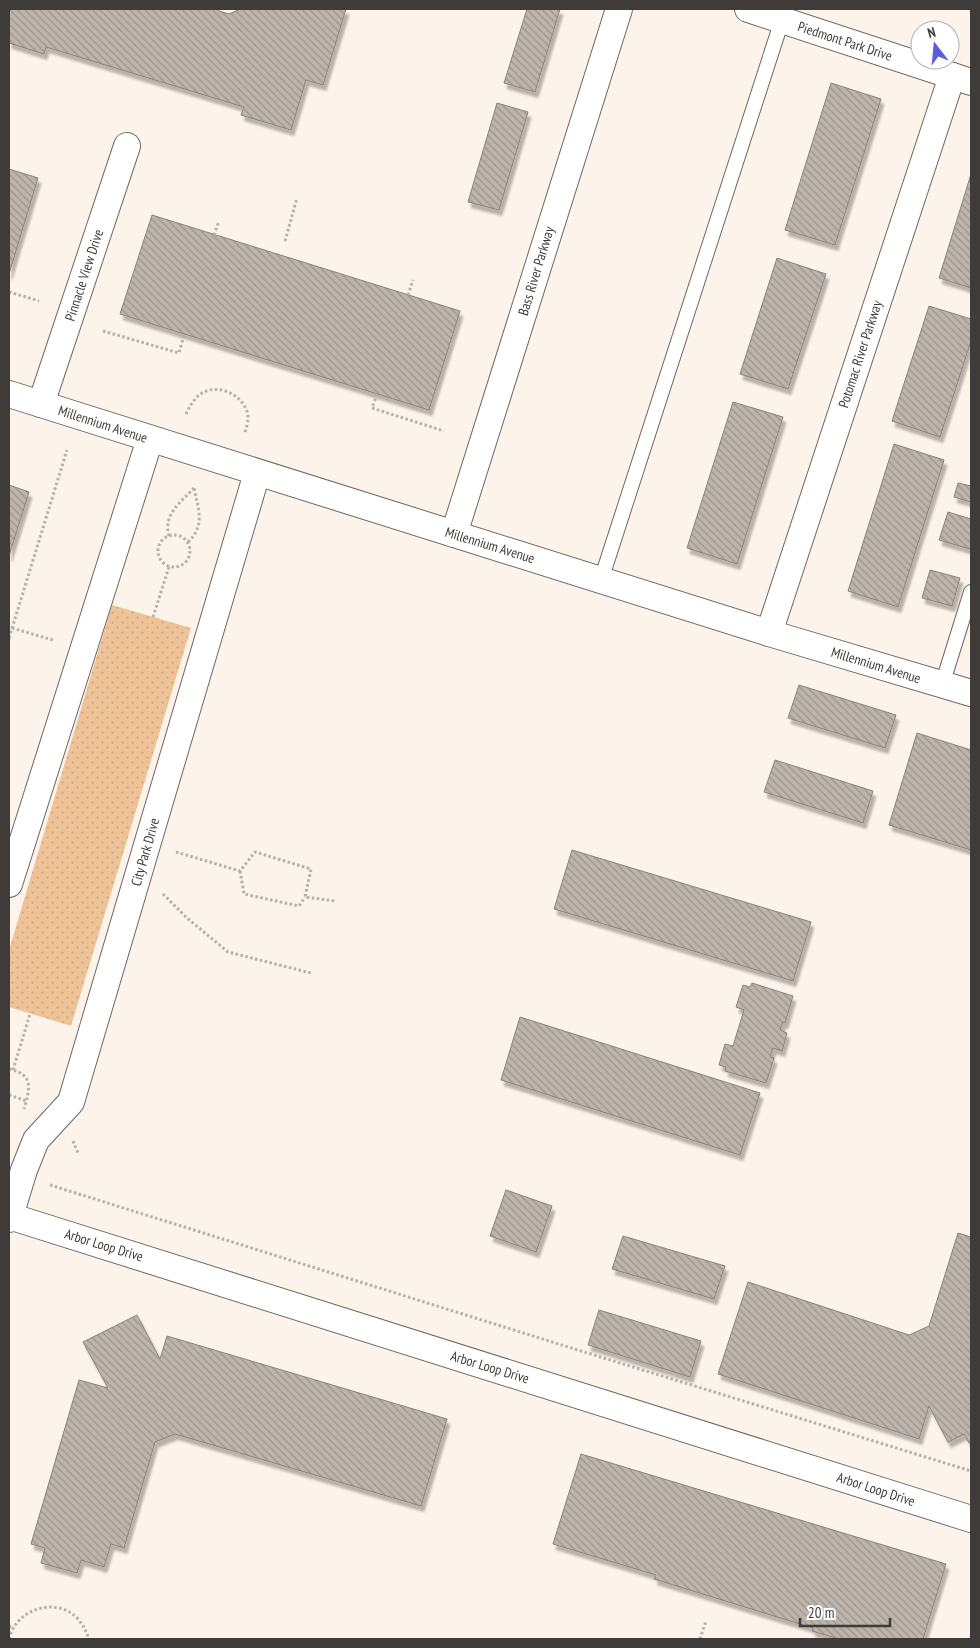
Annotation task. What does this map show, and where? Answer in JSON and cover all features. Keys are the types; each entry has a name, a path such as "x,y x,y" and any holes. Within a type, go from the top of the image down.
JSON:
{"street":[{"name":"Bass River Parkway","path":"454,534 619,9"},
{"name":"Piedmont Park Drive","path":"748,9 962,79"},
{"name":"Potomac River Parkway","path":"769,633 962,79"},
{"name":"Pinnacle View Drive","path":"42,404 127,146"},
{"name":"Millennium Avenue","path":"9,394 769,633 971,693"},
{"path":"9,884 150,439"},
{"name":"City Park Drive","path":"9,1217 36,1140 71,1102 257,473"},
{"name":"Arbor Loop Drive","path":"9,1217 971,1519"}],"lane":[{"path":"601,580 782,20"},
{"path":"942,684 971,592"}],"path":[{"path":"285,241 296,198"},
{"path":"214,235 219,221"},
{"path":"408,295 412,280"},
{"path":"9,292 39,301"},
{"path":"104,331 178,353 184,335"},
{"path":"186,414 190,405 198,396 207,391 226,391 235,395 246,408 248,415 245,432"},
{"path":"377,394 372,408 444,431"},
{"path":"9,638 67,450"},
{"path":"169,536 167,524 169,517 194,488 200,524 197,533 188,542"},
{"path":"169,536 180,536 188,542 190,552 187,562 178,567 169,567 161,560 158,551 161,542 169,536"},
{"path":"153,617 169,567"},
{"path":"12,628 53,640"},
{"path":"176,852 240,871"},
{"path":"254,852 311,869 305,897 299,906 244,894 240,871 254,852"},
{"path":"163,894 187,918 228,952 312,973"},
{"path":"305,897 335,901"},
{"path":"22,1115 29,1092 27,1080 22,1074 11,1069 30,1014"},
{"path":"9,1096 36,1103"},
{"path":"43,1183 971,1471"},
{"path":"10,1639 14,1628 26,1613 38,1608 51,1607 65,1610 77,1617 85,1628 89,1639"},
{"path":"700,1639 706,1620"},
{"path":"9,1626 14,1628"}],"shaded area":[{"path":"112,605 191,628 71,1026 9,1007 9,950"}],"building":[{"path":"9,9 219,9 219,11 229,14 240,9 346,9 323,85 306,80 291,130 241,115 244,107 46,47 44,54 9,43"},
{"path":"527,9 560,9 535,92 504,83"},
{"path":"831,83 881,99 835,245 785,230"},
{"path":"497,103 528,112 499,210 468,202"},
{"path":"9,169 38,178 9,274"},
{"path":"971,174 971,288 939,278"},
{"path":"152,215 460,311 429,410 120,314"},
{"path":"777,258 826,274 788,389 740,374"},
{"path":"929,306 971,319 971,341 940,437 892,421"},
{"path":"733,402 783,417 737,564 687,548"},
{"path":"894,444 944,460 898,607 848,591"},
{"path":"958,483 971,486 971,502 954,497"},
{"path":"9,485 29,492 9,556"},
{"path":"948,512 971,519 970,549 939,540"},
{"path":"930,570 960,578 952,606 922,598"},
{"path":"799,685 896,715 885,748 788,718"},
{"path":"917,733 971,750 971,850 889,825"},
{"path":"775,760 873,791 863,823 764,792"},
{"path":"572,850 811,922 793,981 554,909"},
{"path":"752,983 793,996 785,1023 783,1022 780,1030 787,1033 782,1051 773,1048 770,1057 774,1058 766,1083 725,1071 726,1067 719,1065 725,1044 733,1046 744,1010 736,1007 743,985 750,987"},
{"path":"520,1017 760,1093 740,1155 501,1080"},
{"path":"506,1190 552,1206 536,1252 490,1236"},
{"path":"958,1233 971,1237 971,1441 969,1443 964,1434 948,1442 929,1406 919,1439 718,1374 748,1282 909,1335 929,1326"},
{"path":"623,1236 725,1266 714,1299 612,1269"},
{"path":"599,1310 701,1341 690,1377 588,1345"},
{"path":"137,1315 160,1359 167,1336 447,1419 421,1506 175,1434 155,1442 124,1548 111,1544 104,1567 81,1560 77,1573 41,1563 45,1548 31,1544 79,1380 108,1388 83,1342"},
{"path":"581,1454 946,1564 923,1639 839,1639 812,1631 813,1628 654,1579 656,1575 553,1544"}]}
